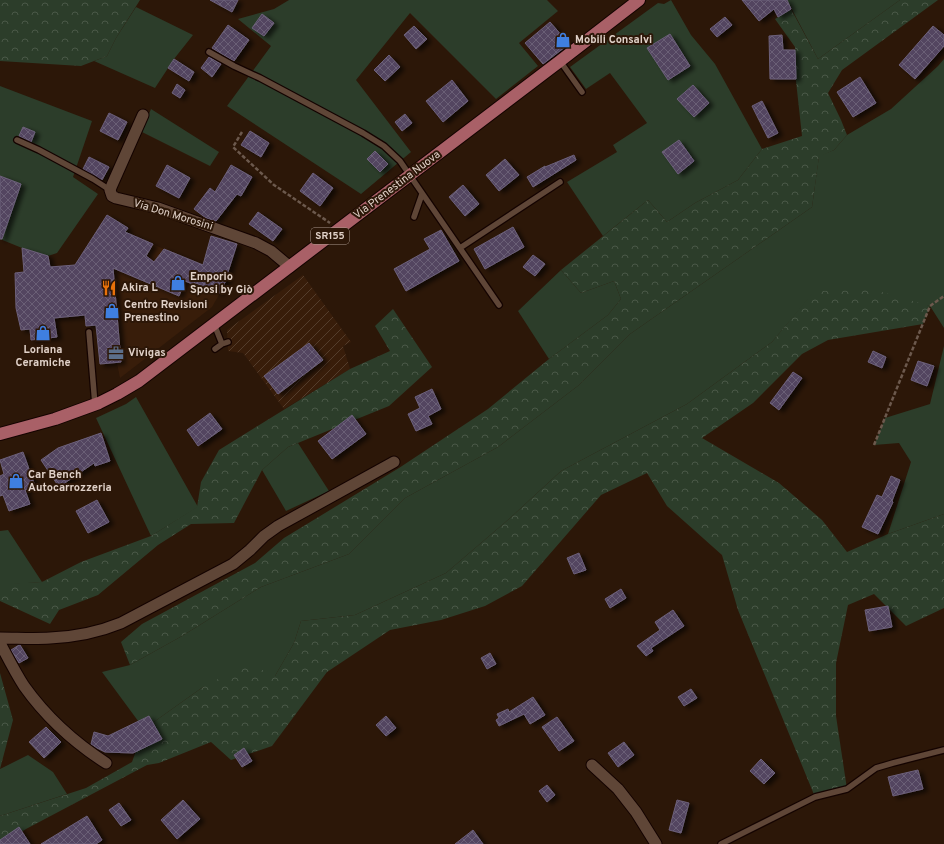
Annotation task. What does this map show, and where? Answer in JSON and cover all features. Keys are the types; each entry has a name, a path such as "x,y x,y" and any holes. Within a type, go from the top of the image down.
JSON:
{"main road":[{"name":"Via Prenestina Nuova","path":"0,434 94,405 139,381 639,0"}],"street":[{"path":"110,190 143,115"},
{"name":"Via Don Morosini","path":"110,190 112,196 116,198 158,208 256,242 271,251 290,267"},
{"path":"0,638 58,638 94,632 121,623 233,564 264,536 278,526 394,462"},
{"path":"0,643 21,680 41,707 58,725 106,763"},
{"path":"592,765 618,789 636,812 656,844"}],"lane":[{"path":"209,52 363,133 384,146 400,161 499,305"},
{"path":"560,61 582,92"},
{"path":"17,140 93,179 110,190"},
{"path":"460,248 560,182"},
{"path":"414,217 422,194"},
{"path":"214,324 225,343 215,349"},
{"path":"89,332 94,405"},
{"path":"721,844 815,797 846,789 876,768 944,750"}],"path":[{"path":"242,132 233,147 274,185 339,230"},
{"path":"874,445 930,306 944,296"}],"shaded area":[{"path":"131,235 228,276 212,307 120,378 117,363 100,364 96,325 107,274"},
{"path":"303,275 351,342 343,346 350,369 284,409 243,353 228,351 227,330"}],"green space":[{"path":"0,0 140,0 116,38 107,56 81,66 0,61"},
{"path":"289,0 547,0 558,11 519,43 538,66 496,99 410,13 356,80 411,152 361,194 227,106 271,46 238,19 274,9"},
{"path":"671,0 691,35 715,64 762,149 738,180 695,203 667,222 648,200 603,236 567,182 617,152 613,145 647,123 610,73 586,89 570,67 658,3 664,4"},
{"path":"787,0 900,0 818,59"},
{"path":"900,0 938,0 842,70 828,93 847,135 834,150 819,157 812,207 630,334 579,385 498,447 405,498 349,554 261,587 182,636 130,665 121,642 142,624 255,563 284,538 399,468 488,409 549,359 608,315 621,299 614,281 581,293 561,270 648,200 667,222 695,203 738,180 762,149 802,136 796,81 795,47 775,19 791,9 818,59"},
{"path":"136,7 193,35 174,59 155,88 94,61 107,56 116,38"},
{"path":"944,59 944,328 930,306 815,291 772,342 687,404 561,471 509,519 446,573 355,615 301,621 294,643 275,676 203,687 144,729 102,672 130,665 182,636 261,587 349,554 405,498 498,447 579,385 630,334 812,207 819,156 834,150 847,135 891,109"},
{"path":"0,86 92,121 73,177 98,194 57,253 48,256 0,239"},
{"path":"151,109 219,152 210,166 142,132"},
{"path":"561,270 581,293 614,281 621,299 608,315 549,359 518,311"},
{"path":"875,290 930,306 923,324 828,340 802,354 753,403 702,438 779,483 822,520 847,552 888,534 944,514 944,608 906,626 874,594 848,605 836,663 836,716 847,789 815,797 738,610 722,555 667,506 647,473 601,495 522,586 485,606 441,620 390,630 327,672 272,746 231,760 211,742 159,763 147,765 26,829 3,844 0,844 0,816 86,788 132,762 144,729 203,687 248,663 275,676 294,643 301,621 355,615 446,573 509,519 561,471 687,404 772,342 814,291"},
{"path":"393,309 432,367 389,406 288,447 262,470 234,523 191,524 158,545 98,595 59,610 50,624 0,601 0,584 42,582 81,562 151,536 197,507 201,482 219,450 350,369 390,351 375,326"},
{"path":"944,346 944,514 888,534 911,462 899,443 874,445 885,418 930,404"},
{"path":"136,397 198,507 151,536 96,418 126,404"},
{"path":"298,443 329,491 286,511 262,470 288,447"},
{"path":"8,530 42,582 0,585 0,531"},
{"path":"0,673 13,720 0,769"},
{"path":"28,755 53,772 67,794 0,816 0,769"}],"building":[{"path":"210,0 238,0 232,12"},
{"path":"742,0 787,0 791,9 778,17 774,9 759,21"},
{"path":"262,14 274,23 264,36 252,28"},
{"path":"725,17 732,25 717,37 710,29"},
{"path":"550,22 569,44 543,64 525,43"},
{"path":"228,25 249,40 234,61 212,48"},
{"path":"414,26 427,39 416,49 404,35"},
{"path":"933,26 944,35 944,46 915,79 899,65"},
{"path":"670,34 690,66 668,80 647,48"},
{"path":"782,35 783,50 795,50 796,79 770,79 769,36"},
{"path":"389,55 400,67 385,81 374,70"},
{"path":"209,57 221,64 212,77 201,68"},
{"path":"174,59 194,72 189,81 168,68"},
{"path":"860,77 876,103 853,117 837,92"},
{"path":"452,80 468,101 443,122 426,101"},
{"path":"177,84 185,90 180,98 172,93"},
{"path":"693,85 709,103 694,117 677,99"},
{"path":"762,101 778,133 768,138 752,106"},
{"path":"109,113 127,122 118,140 100,131"},
{"path":"405,114 412,123 402,131 395,122"},
{"path":"23,127 35,132 31,142 19,136"},
{"path":"250,131 269,143 261,157 241,145"},
{"path":"679,140 694,161 678,174 662,152"},
{"path":"375,151 388,164 380,172 367,159"},
{"path":"574,155 576,160 533,187 527,177 545,166"},
{"path":"89,157 109,167 102,180 83,169"},
{"path":"505,159 519,175 499,191 486,175"},
{"path":"167,165 190,178 179,198 156,186"},
{"path":"231,165 252,177 241,196 237,194 216,221 206,218 194,209 210,188 215,192"},
{"path":"313,173 333,188 320,206 300,191"},
{"path":"0,176 21,184 2,239 0,239"},
{"path":"463,185 479,204 465,216 449,197"},
{"path":"258,212 282,229 273,241 249,224"},
{"path":"107,215 128,228 125,232 153,244 146,256 154,262 164,249 203,265 211,236 237,244 227,275 228,276 220,293 196,283 195,285 185,281 179,296 113,268 121,362 100,364 96,325 86,326 85,315 54,318 57,337 31,340 30,329 21,330 16,308 15,273 24,272 22,248 48,256 50,267 75,265"},
{"path":"513,227 524,247 485,269 474,249"},
{"path":"441,230 459,261 406,291 394,269 430,249 424,239"},
{"path":"533,255 545,264 535,276 523,267"},
{"path":"309,343 323,360 278,394 264,376"},
{"path":"873,351 886,357 882,368 868,362"},
{"path":"918,361 934,366 927,386 911,380"},
{"path":"793,372 802,378 779,410 770,403"},
{"path":"432,389 441,409 428,416 432,424 416,431 408,414 420,408 415,397"},
{"path":"210,413 222,429 198,446 187,430"},
{"path":"352,415 366,434 332,459 318,441"},
{"path":"101,433 110,461 95,466 94,463 59,487 41,460 58,448"},
{"name":"Car Bench Autocarrozzeria","path":"23,452 35,486 25,490 30,504 9,511 3,495 0,496 0,476 4,474 0,460"},
{"path":"891,476 900,480 892,501 893,502 878,534 862,527 877,495 882,497"},
{"path":"97,500 109,522 88,533 76,511"},
{"path":"579,553 586,570 574,574 567,558"},
{"path":"621,589 626,598 610,608 605,599"},
{"path":"888,606 892,627 869,631 865,610"},
{"path":"673,610 684,626 651,648 653,651 646,656 637,646 660,630 655,622"},
{"path":"19,645 28,658 19,663 11,650"},
{"path":"490,653 496,664 487,669 481,658"},
{"path":"691,689 697,698 684,706 678,697"},
{"path":"533,697 545,715 530,724 524,714 499,726 496,720 499,718 497,714 508,709 509,712"},
{"path":"149,716 162,739 133,753 105,752 91,744 94,732 108,736"},
{"path":"386,716 396,728 386,736 376,725"},
{"path":"557,717 574,741 559,751 542,727"},
{"path":"46,727 61,742 44,758 29,742"},
{"path":"624,742 634,755 618,767 608,753"},
{"path":"244,748 252,761 242,767 234,755"},
{"path":"761,759 775,773 764,784 750,771"},
{"path":"918,770 923,789 893,796 888,777"},
{"path":"547,785 555,795 547,802 539,791"},
{"path":"183,800 200,819 177,839 161,820"},
{"path":"677,800 689,803 681,833 669,830"},
{"path":"119,803 131,820 121,826 109,810"},
{"path":"87,816 102,840 96,844 41,844"},
{"path":"19,827 30,844 0,844 0,840"},
{"path":"473,830 483,844 455,844"}],"place":[{"name":"Mobili Consalvi","path":"563,40"},
{"name":"Emporio Sposi by Giò","path":"178,283"},
{"name":"Akira L","path":"109,288"},
{"name":"Centro Revisioni Prenestino","path":"112,311"},
{"name":"Loriana Ceramiche","path":"43,333"},
{"name":"Vivigas","path":"116,353"},
{"name":"Car Bench Autocarrozzeria","path":"16,481"}]}
